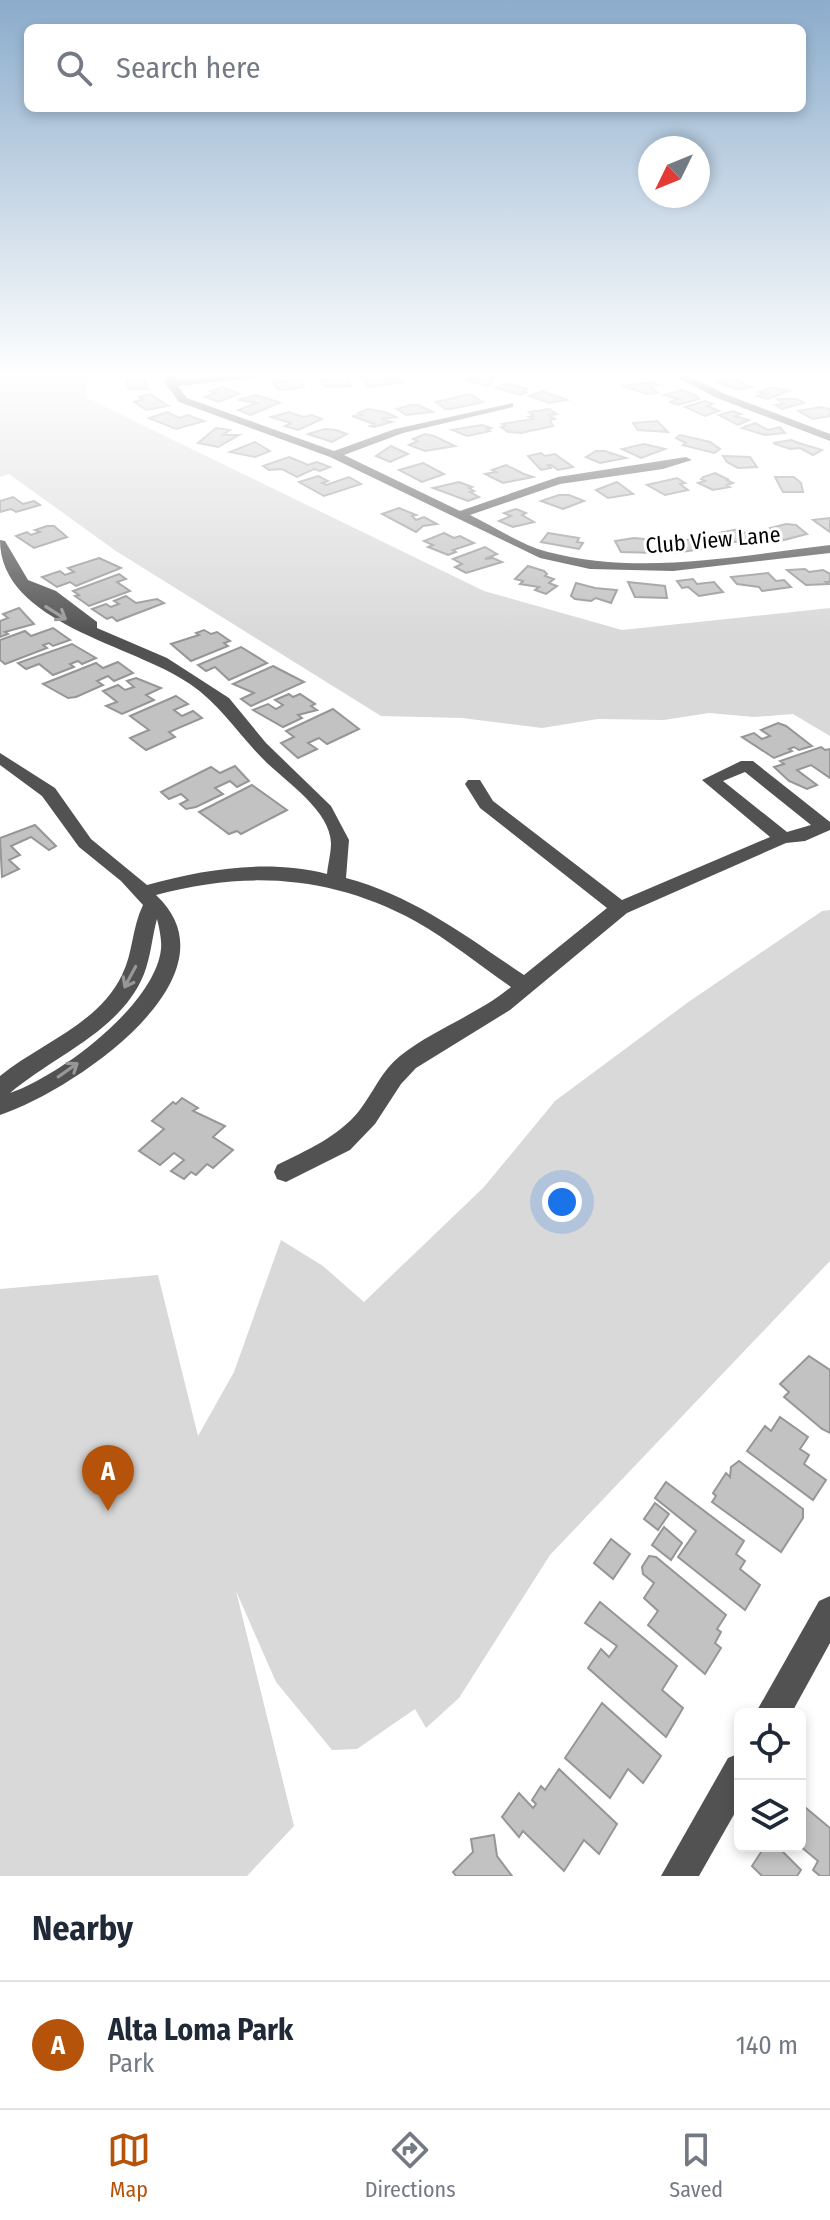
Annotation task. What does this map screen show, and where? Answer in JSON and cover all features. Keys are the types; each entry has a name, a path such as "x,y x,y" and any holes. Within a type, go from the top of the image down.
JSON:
{"street":[{"name":"Club View Lane","path":"345,461 540,554 590,565 673,567 830,549"},
{"path":"457,516 538,485 592,474 659,468 684,461"},
{"path":"0,544 39,603 56,614 172,667 223,701 260,747 322,806 340,840 336,880"},
{"path":"0,758 53,797 88,847 148,898 170,924 172,945 160,984 116,1035 68,1072 25,1099 0,1106"},
{"path":"286,1172 342,1143 367,1118 393,1078 408,1062 436,1043 475,1024 620,908 783,838 799,837 824,826 747,765 711,780 783,838"},
{"path":"474,784 486,804 620,908"},
{"path":"148,898 224,873 271,872 336,880 424,918 525,986"},
{"path":"0,1089 89,1025 128,984 138,961 148,898"},
{"path":"775,1708 830,1612"},
{"path":"679,1876 734,1780"}],"shaded area":[{"path":"0,461 216,461 484,591 622,630 830,608 830,736 793,714 754,717 709,713 664,720 598,719 542,728 462,718 381,716 116,551 9,474 0,477"},
{"path":"830,910 830,1261 550,1555 459,1698 426,1728 415,1709 357,1749 332,1750 276,1682 236,1591 294,1826 247,1876 0,1876 0,1289 158,1275 198,1436 234,1372 281,1240 323,1266 364,1302 484,1187 555,1101 687,1003 822,911"}],"building":[{"path":"279,461 297,461 330,467 320,471 314,469 297,477 282,469 269,470 263,466"},
{"path":"532,461 564,461 573,467 558,470 548,465 551,468 541,470"},
{"path":"752,461 757,467 738,468 727,462"},
{"path":"423,463 444,474 422,482 399,470"},
{"path":"506,465 533,477 503,483 485,474 496,472 492,470"},
{"path":"715,473 733,483 727,485 730,487 713,490 698,483 705,481 701,479 703,477"},
{"path":"318,476 328,481 322,483 326,485 349,477 361,484 324,496 299,482"},
{"path":"775,477 794,477 801,483 803,492 783,492"},
{"path":"677,478 685,483 680,484 688,490 665,495 647,485"},
{"path":"459,482 472,487 469,488 474,491 470,492 479,497 468,501 433,488"},
{"path":"617,482 633,494 608,498 596,490"},
{"path":"559,495 584,501 563,509 541,501"},
{"path":"13,497 23,504 34,501 40,505 16,512 11,509 0,512 0,501"},
{"path":"399,508 416,515 412,516 416,520 424,517 437,524 423,526 416,532 382,514"},
{"path":"516,509 526,513 522,515 534,522 513,527 499,521 511,516 504,513"},
{"path":"830,518 830,532 813,520"},
{"path":"796,525 807,534 780,541 770,528"},
{"path":"47,526 54,526 67,537 34,548 16,536 27,532 31,535"},
{"path":"739,529 750,536 753,536 749,532 752,532 764,542 727,542 719,533"},
{"path":"444,533 474,543 453,550 456,552 448,555 428,547 433,545 424,541"},
{"path":"548,533 579,538 577,542 583,543 579,549 541,542"},
{"path":"682,537 684,540 701,539 711,548 673,553 664,543 671,542 668,539"},
{"path":"644,539 656,553 621,552 615,541"},
{"path":"485,547 497,554 485,559 502,562 466,573 455,567 462,564 453,559"},
{"path":"99,558 121,568 76,586 70,582 57,587 42,577 60,571 65,575 74,572 68,568"},
{"path":"528,566 544,571 545,576 554,579 549,583 557,586 546,594 535,590 539,587 520,584 523,581 515,579"},
{"path":"805,569 809,572 823,570 830,574 830,582 826,582 829,584 806,585 787,570"},
{"path":"768,573 776,581 784,580 791,587 762,591 759,587 737,584 731,577"},
{"path":"119,574 126,579 117,582 130,591 89,606 75,596 79,595 73,591"},
{"path":"693,579 697,584 714,582 723,592 699,596 688,587 682,588 677,581"},
{"path":"628,582 665,586 667,598 635,597"},
{"path":"576,583 617,590 611,603 596,598 591,601 575,599 571,596"},
{"path":"126,596 136,603 157,599 164,603 117,621 112,617 107,619 92,609 119,604 114,601"},
{"path":"19,608 34,624 5,632 8,634 0,637 0,621 8,618 3,614"},
{"path":"53,628 70,640 53,646 49,643 43,645 47,648 5,664 0,660 0,640 25,631 31,636"},
{"path":"204,630 211,634 217,632 230,641 224,643 228,646 191,661 171,644 199,635 196,633"},
{"path":"72,644 96,658 82,664 78,661 70,664 74,667 53,675 39,664 26,669 18,663"},
{"path":"241,647 267,663 229,680 215,667 206,671 198,665"},
{"path":"118,662 133,673 114,681 108,676 97,681 103,685 76,697 68,698 43,684 96,663 103,668"},
{"path":"273,666 304,682 251,706 241,699 254,693 233,684"},
{"path":"136,678 161,688 146,695 154,700 122,714 106,706 117,702 103,691 118,685 125,690 134,687 127,681"},
{"path":"289,694 293,697 300,694 315,704 311,706 317,710 298,715 302,718 283,727 253,710 268,704 276,709 283,705 275,700"},
{"path":"176,696 188,704 174,710 182,716 193,711 202,718 169,732 175,737 146,750 130,738 149,730 130,716"},
{"path":"333,709 359,729 327,744 319,738 308,743 317,749 298,758 281,743 294,737 286,731"},
{"path":"778,723 812,746 799,750 794,747 789,749 792,751 774,758 742,737 754,733 762,739 770,736 761,730"},
{"path":"821,747 830,749 830,778 811,765 797,770 817,785 807,789 789,781 774,767 784,764 780,761"},
{"path":"235,766 249,781 237,787 230,781 215,788 223,794 196,807 186,809 180,804 188,800 181,794 169,799 161,792 211,767 220,773"},
{"path":"252,785 287,810 241,834 237,831 229,834 199,812"},
{"path":"35,825 56,846 49,850 31,837 11,846 20,855 9,860 19,869 2,877 0,838"},
{"path":"182,1098 198,1108 193,1111 225,1126 213,1137 233,1150 213,1168 207,1164 196,1175 191,1172 184,1179 171,1171 184,1160 174,1153 160,1165 139,1151 164,1129 152,1121"},
{"path":"809,1356 830,1370 830,1433 784,1397 789,1392 780,1384"},
{"path":"780,1417 808,1437 800,1449 809,1455 804,1464 826,1480 813,1500 747,1451 765,1426 771,1431"},
{"path":"739,1461 803,1509 803,1518 781,1552 712,1502 716,1496 713,1493 726,1473 730,1477 731,1467"},
{"path":"666,1482 744,1541 736,1554 745,1561 740,1569 760,1585 745,1610 678,1557 696,1531 655,1498"},
{"path":"655,1503 669,1514 658,1530 644,1519"},
{"path":"664,1527 682,1543 671,1560 652,1545"},
{"path":"611,1539 630,1554 613,1579 594,1563"},
{"path":"649,1556 656,1557 726,1615 717,1629 721,1632 715,1643 721,1648 705,1674 648,1625 658,1611 644,1598 654,1583 643,1574 642,1567"},
{"path":"600,1602 677,1666 662,1690 683,1708 666,1737 588,1668 601,1649 609,1657 617,1646 585,1623"},
{"path":"602,1703 661,1756 643,1783 628,1769 610,1798 565,1758"},
{"path":"559,1769 617,1824 599,1854 584,1840 564,1871 523,1831 519,1837 502,1817 519,1793 533,1808 536,1804 532,1800 541,1786 545,1790"},
{"path":"806,1808 830,1828 830,1876 820,1876 813,1870 818,1861 806,1851"},
{"path":"494,1835 497,1856 512,1876 456,1876 453,1872 473,1852 471,1839"},
{"path":"761,1852 783,1852 801,1870 797,1876 762,1876 752,1866"}],"place":[{"name":"Alta Loma Park","path":"108,1511"}]}
